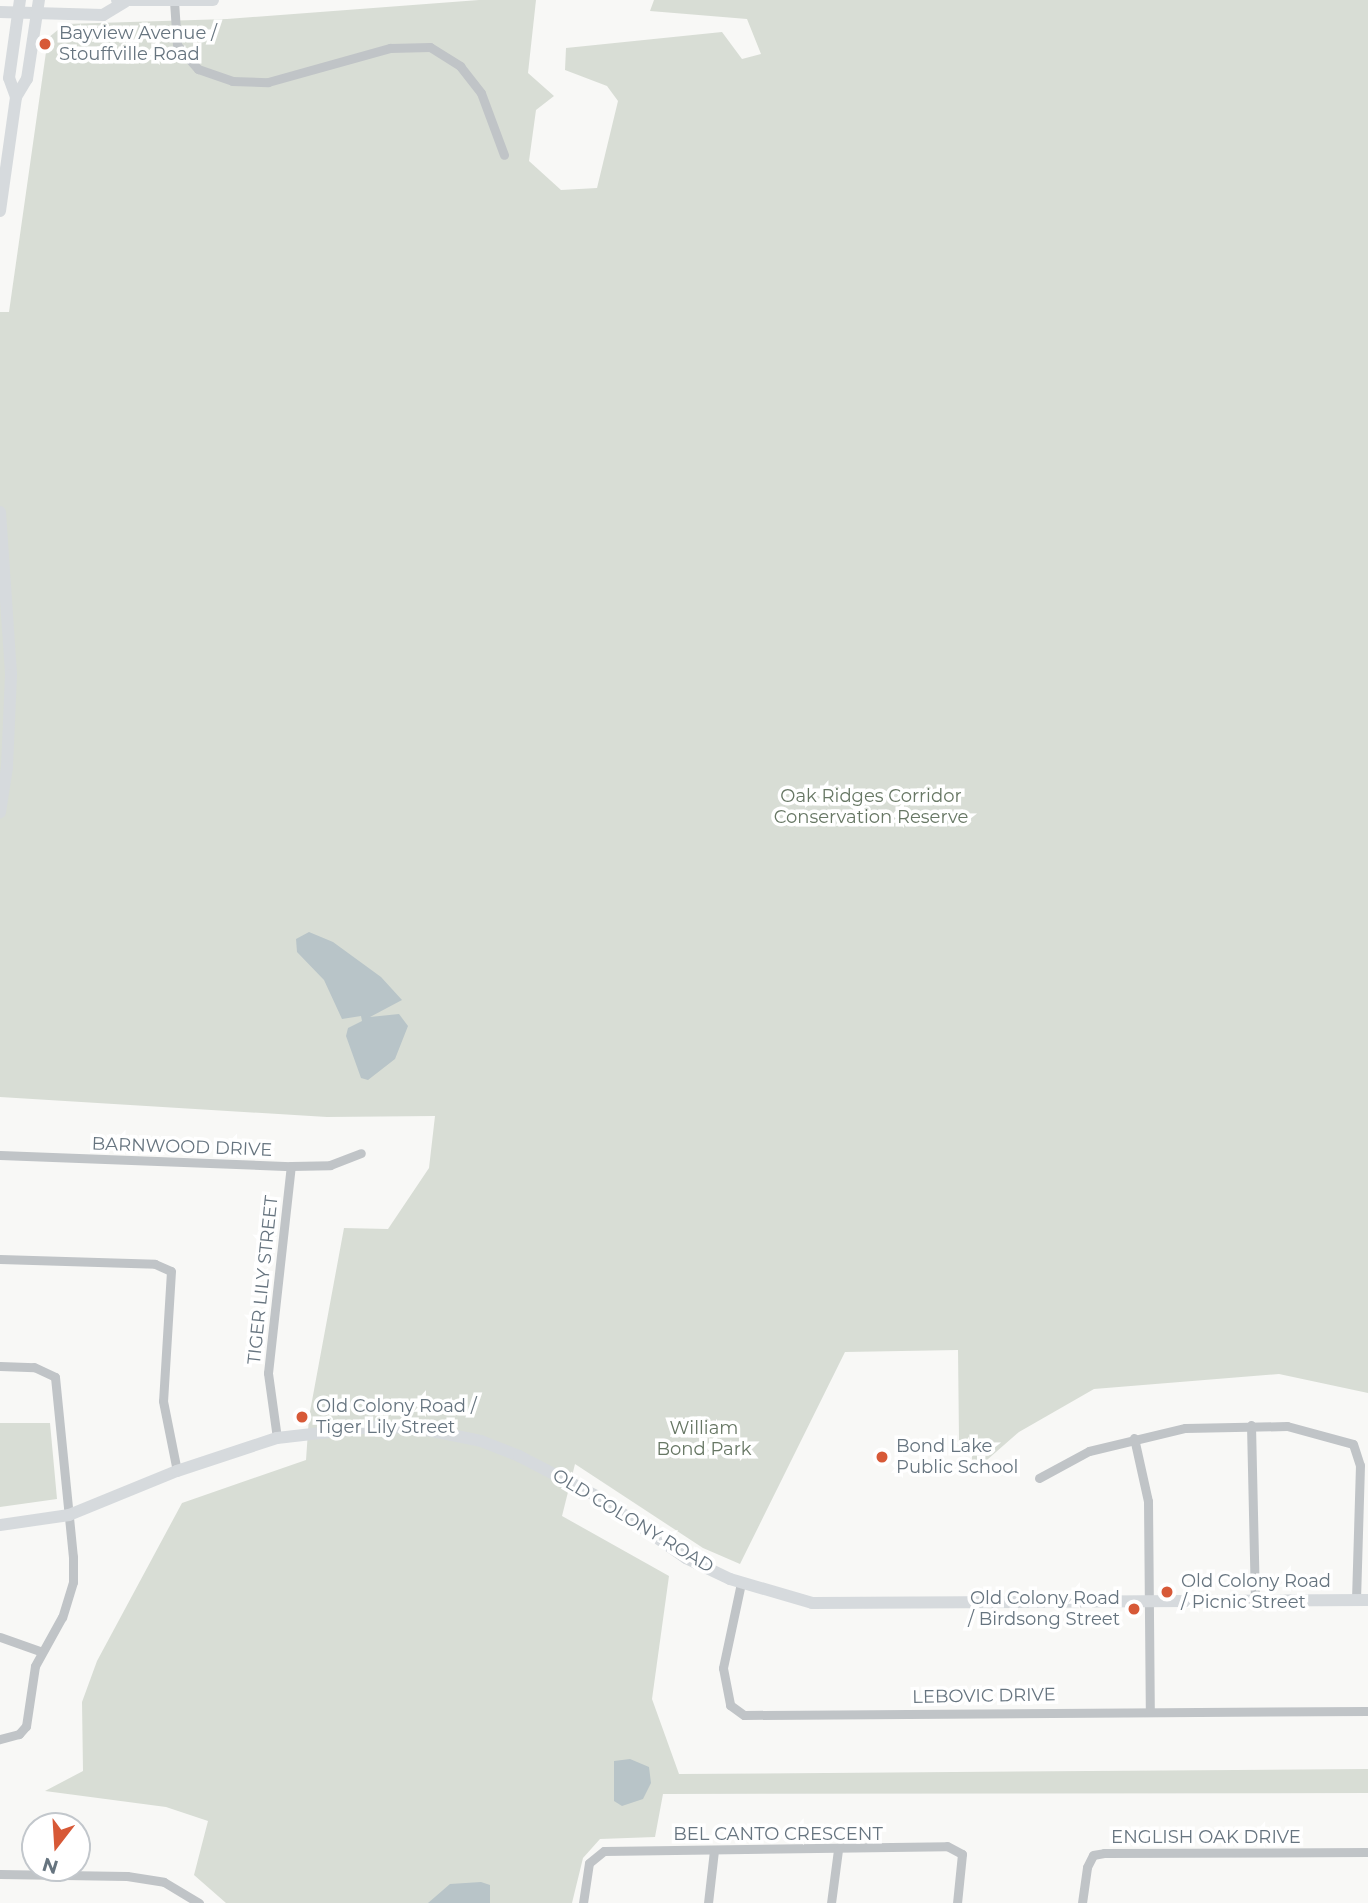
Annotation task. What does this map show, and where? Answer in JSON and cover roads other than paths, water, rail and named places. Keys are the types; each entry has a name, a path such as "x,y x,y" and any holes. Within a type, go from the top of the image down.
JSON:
{"street":[{"path":"0,12 19,6 103,15 121,1 214,0"},
{"path":"174,1 177,45 198,69 232,81 268,82 390,48 430,47 460,66 481,93 504,155"},
{"path":"16,97 9,78 19,6"},
{"path":"0,211 16,97 27,79 38,7"},
{"path":"0,512 11,675 7,767 0,812"},
{"name":"BARNWOOD DRIVE","path":"0,1155 291,1166 330,1165 361,1153"},
{"name":"TIGER LILY STREET","path":"277,1438 268,1373 291,1166"},
{"path":"0,1259 155,1264 172,1271 163,1401 177,1471"},
{"path":"0,1366 34,1367 55,1377 73,1582 62,1617 40,1651 26,1726 19,1734 0,1739"},
{"path":"1251,1425 1255,1601"},
{"path":"1039,1478 1089,1451 1134,1438 1185,1428 1287,1426 1353,1444 1359,1453 1362,1600"},
{"name":"OLD COLONY ROAD","path":"0,1525 69,1515 177,1471 277,1438 374,1427 427,1430 481,1441 554,1472 686,1558 741,1583 812,1603 1362,1600"},
{"path":"1134,1438 1148,1501 1150,1710"},
{"name":"LEBOVIC DRIVE","path":"741,1583 723,1668 730,1706 744,1715 1150,1710 1368,1711"},
{"path":"0,1637 40,1651"},
{"name":"BEL CANTO CRESCENT","path":"583,1903 589,1863 598,1853 956,1849 962,1864 957,1903"},
{"path":"708,1903 714,1850"},
{"path":"831,1903 838,1850"},
{"name":"ENGLISH OAK DRIVE","path":"1082,1903 1087,1867 1093,1855 1104,1853 1368,1852"},
{"path":"0,1874 127,1876 164,1882 199,1903"}],"place":[{"name":"Bayview Avenue / Stouffville Road","path":"45,44"},
{"name":"Old Colony Road / Tiger Lily Street","path":"302,1417"},
{"name":"Bond Lake Public School","path":"882,1457"},
{"name":"Old Colony Road / Picnic Street","path":"1167,1592"},
{"name":"Old Colony Road / Birdsong Street","path":"1134,1609"}],"park label":[{"name":"Oak Ridges Corridor Conservation Reserve","path":"871,807"},
{"name":"William Bond Park","path":"704,1439"}]}
